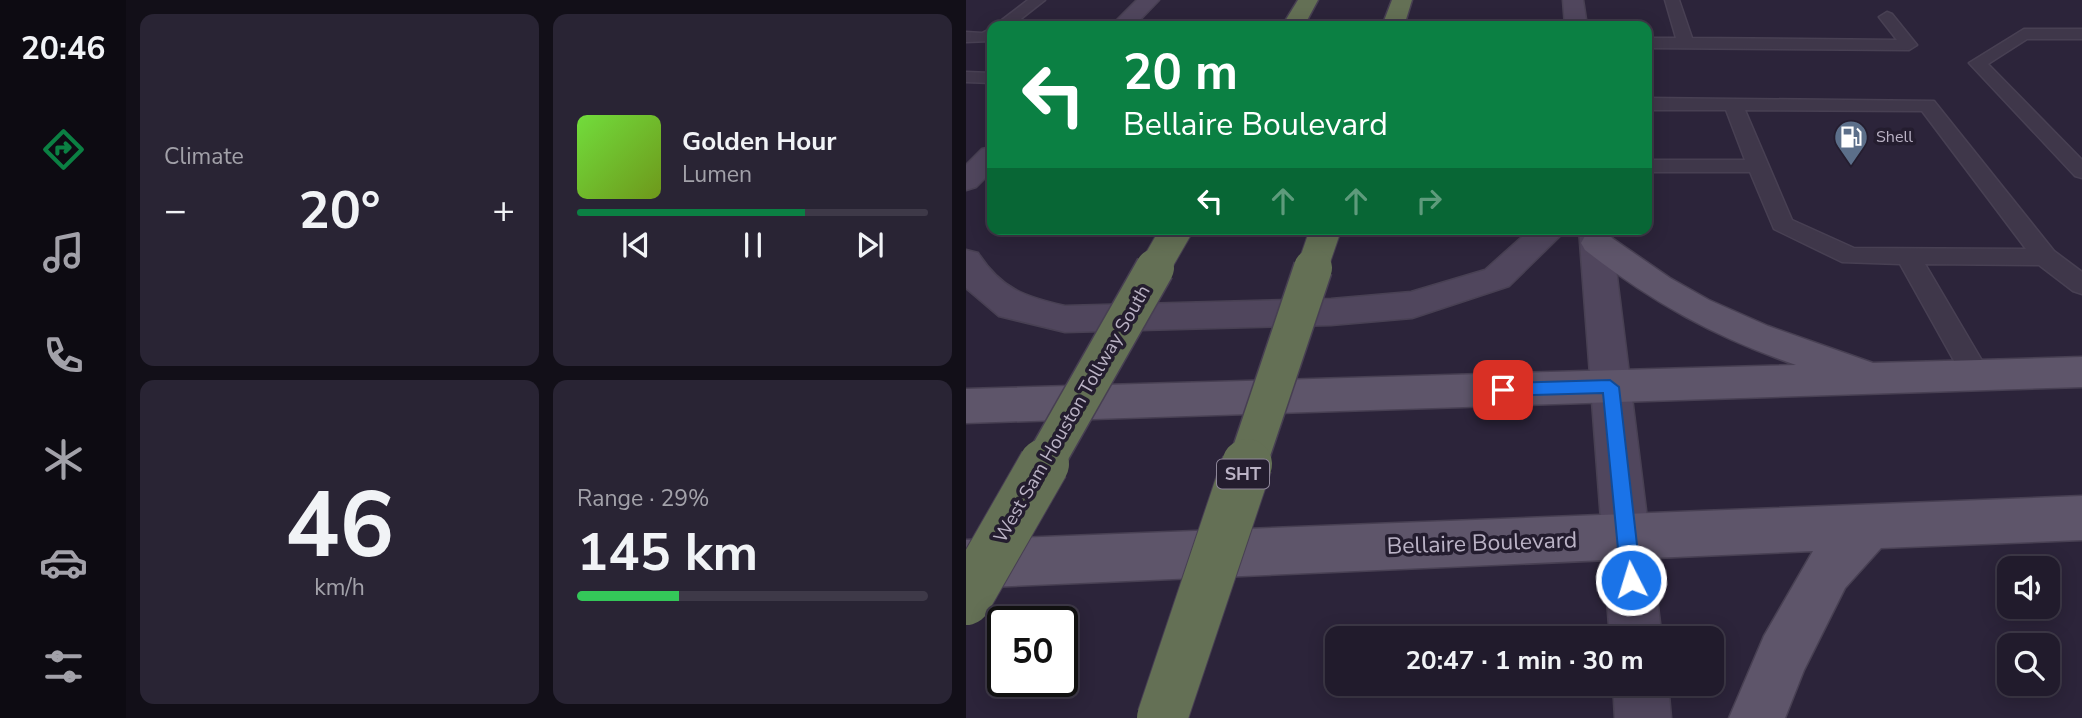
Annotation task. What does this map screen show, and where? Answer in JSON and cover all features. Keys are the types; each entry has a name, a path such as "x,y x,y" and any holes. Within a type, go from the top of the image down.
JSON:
{"highway":[{"path":"1296,21 1308,0"},
{"path":"1395,21 1402,0"},
{"name":"West Sam Houston Tollway South","path":"966,600 1174,235"},
{"name":"SHT","path":"1161,718 1323,235"}],"main road":[{"path":"1127,21 1149,0"},
{"path":"1573,0 1575,21"},
{"path":"966,181 987,160"},
{"path":"966,261 977,279 1012,307 1066,319 1331,312 1412,305 1497,278 1544,235"},
{"path":"1596,236 1643,277 1696,310 1760,337 1879,379"},
{"path":"1596,236 1635,626"},
{"path":"966,405 2082,372"},
{"name":"Bellaire Boulevard","path":"966,564 2082,518"},
{"path":"1757,718 1783,655 1828,570 1869,527"},
{"path":"1641,696 1643,718"}],"lane":[{"path":"1009,21 1038,0"},
{"path":"1672,0 1686,44"},
{"path":"1652,43 1909,46 1886,18"},
{"path":"2082,34 2024,34 1978,63 2082,173"},
{"path":"966,37 987,37"},
{"path":"966,77 987,78"},
{"path":"1652,104 1927,105 2045,257 2082,285"},
{"path":"1733,104 1782,224 1851,256 2045,257"},
{"path":"1652,166 1758,166"},
{"path":"1908,257 1977,376"}],"place":[{"name":"Shell","path":"1851,167"}],"route":[{"path":"1503,390 1610,387 1631,580"}]}
